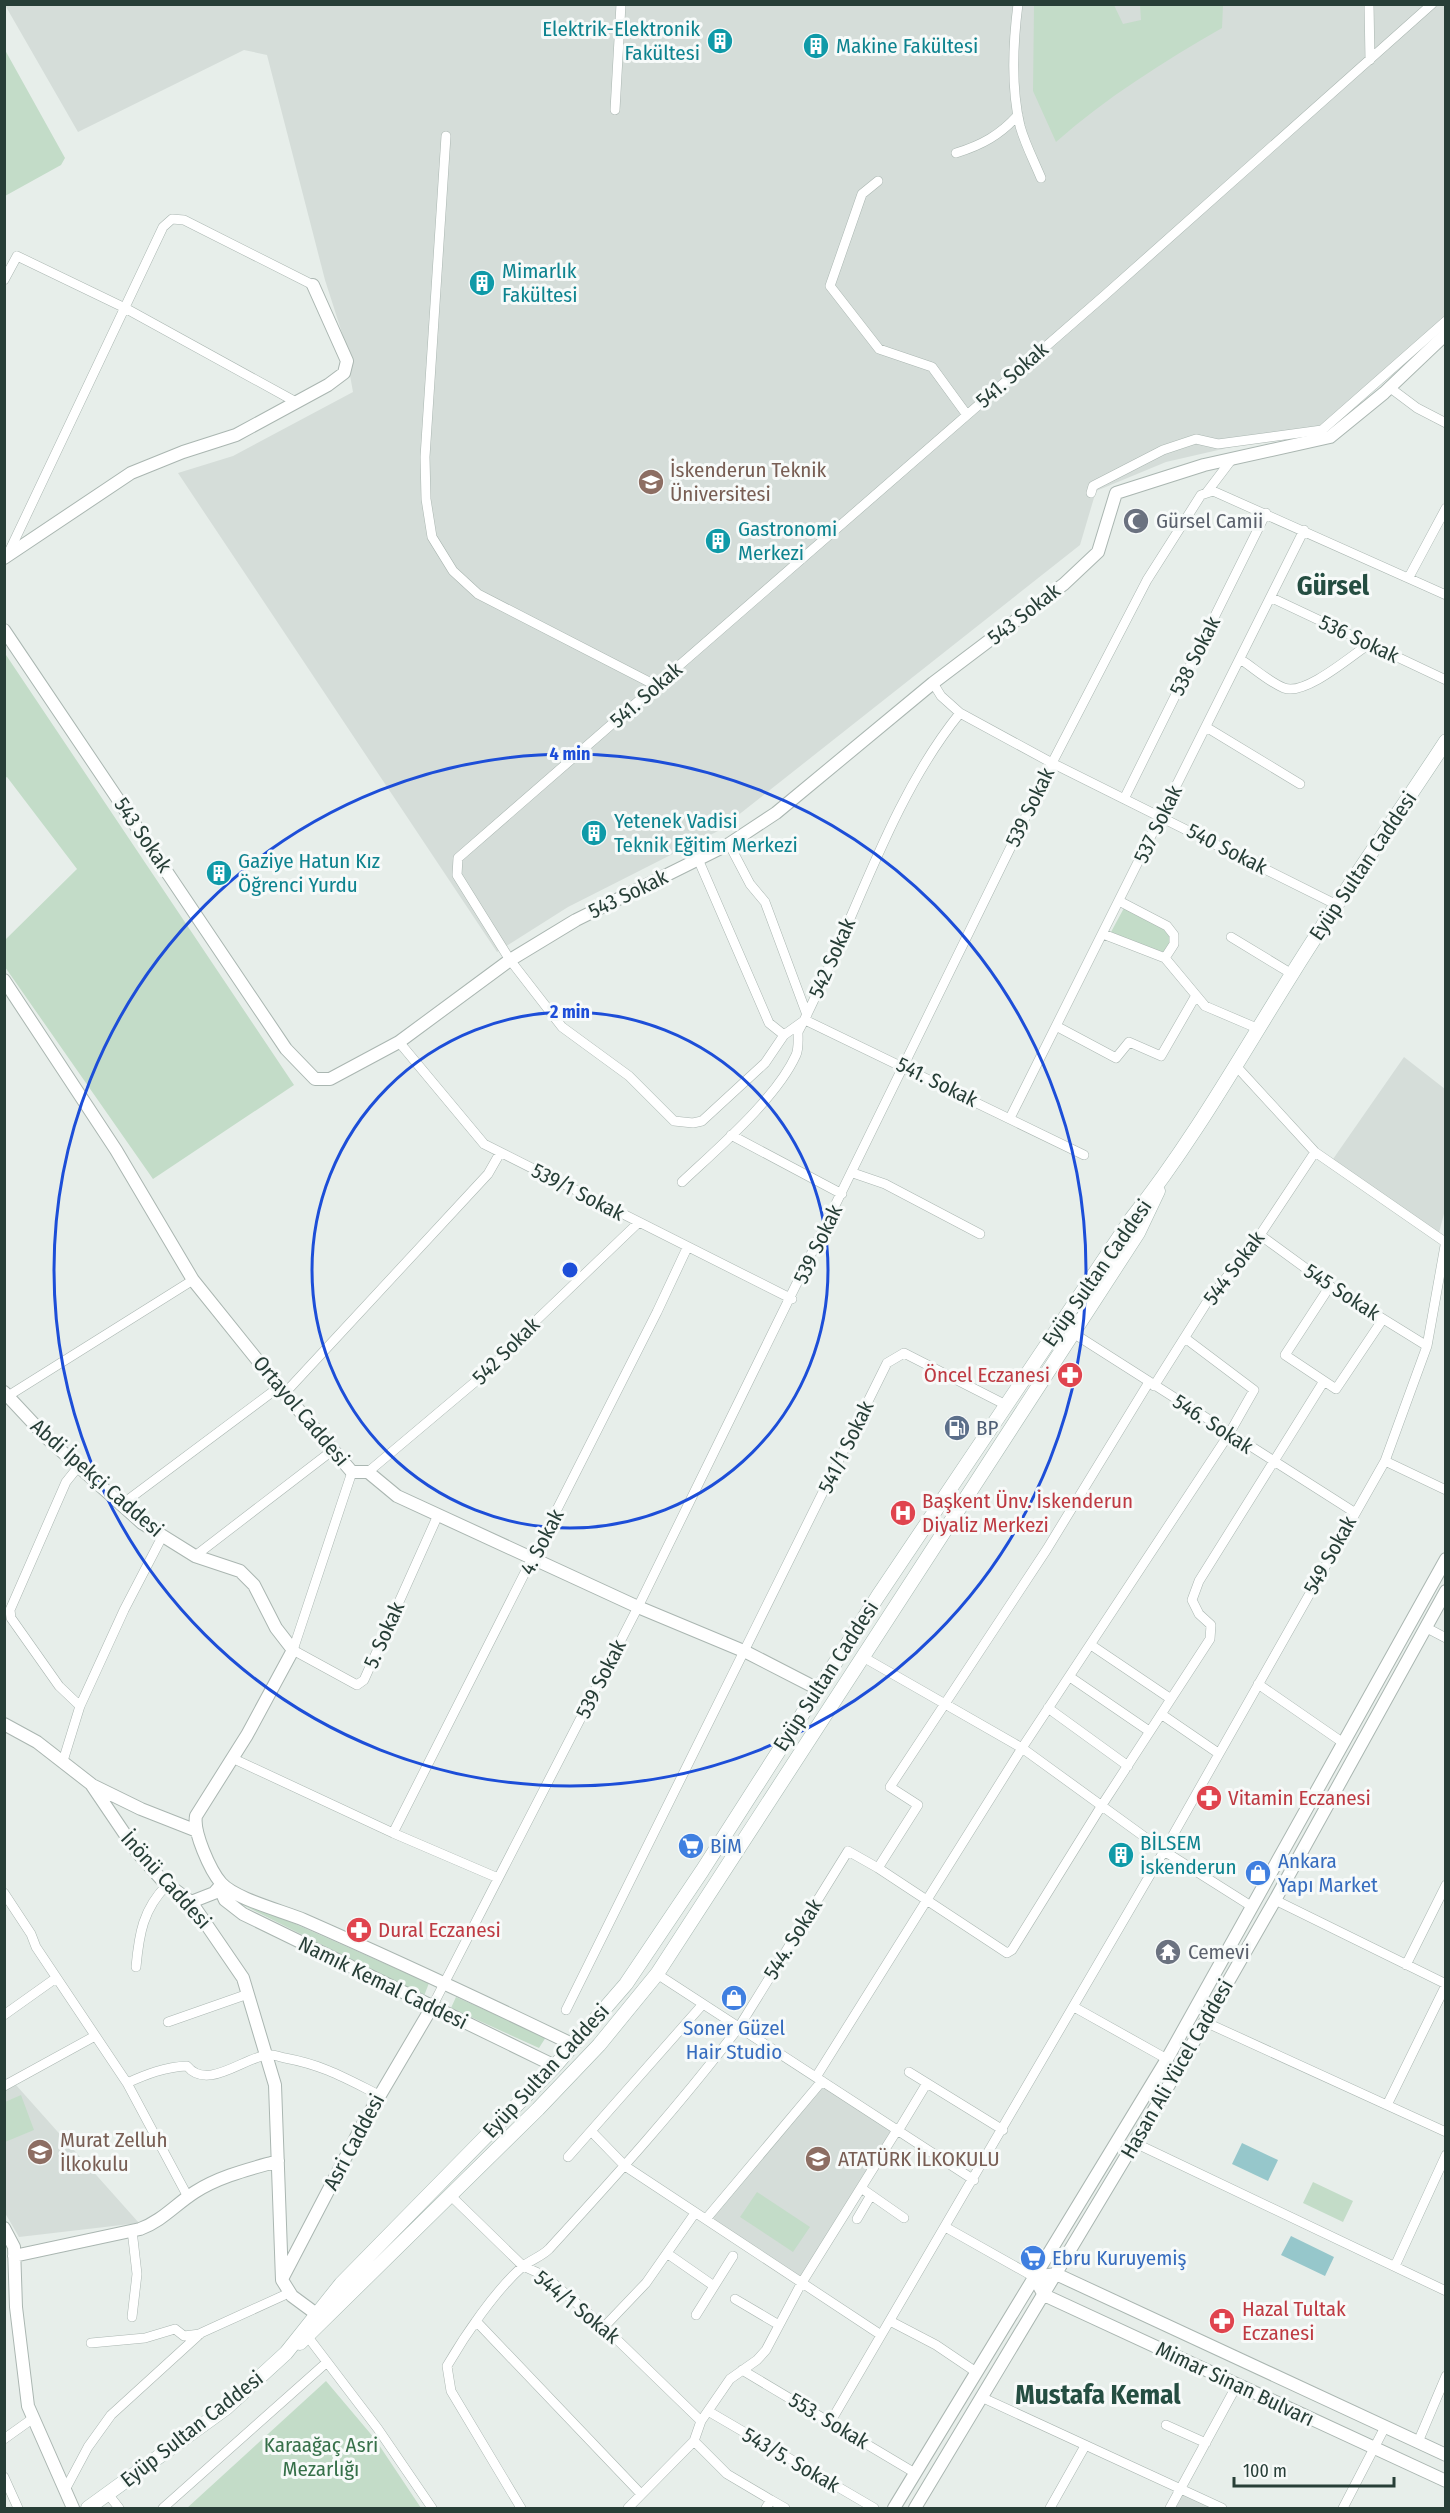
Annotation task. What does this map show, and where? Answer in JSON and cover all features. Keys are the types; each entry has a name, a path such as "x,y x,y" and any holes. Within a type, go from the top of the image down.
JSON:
{"main road":[{"name":"Eyüp Sultan Caddesi","path":"88,2508 226,2408 286,2353 315,2313 555,2066 642,1961 1006,1405 1237,1067 1292,974 1446,741"},
{"path":"286,2353 308,2337 599,2045 657,1974 1151,1211 1159,1184"}],"street":[{"path":"615,110 621,4"},
{"path":"1018,4 1015,30 1018,115 1025,140 1041,178"},
{"path":"1369,4 1370,60"},
{"name":"541. Sokak","path":"1084,1155 806,1017 784,1035 765,1062 702,1120 693,1123 674,1121 629,1076 562,1027 510,960 457,875 458,858 967,415 1432,4"},
{"path":"956,153 990,140 1004,131 1018,115"},
{"path":"446,136 425,457 426,499 432,537 453,571 478,594 657,686"},
{"path":"878,181 862,194 830,286 879,349 932,367 967,415"},
{"path":"172,219 184,220 312,285 347,361 344,373 328,385 236,435 183,452 131,473 6,556 163,227 172,219"},
{"path":"4,280 17,256 125,308 297,402"},
{"path":"1091,493 1093,486 1163,450 1196,439 1218,444 1322,430 1446,321"},
{"name":"543 Sokak","path":"4,630 286,1050 315,1079 330,1079 399,1042 510,960 576,920 729,844 776,813 933,683 1064,584 1098,552 1116,493 1232,459 1330,437 1446,334"},
{"path":"1389,387 1417,408 1446,423"},
{"name":"539 Sokak","path":"432,2007 638,1607 792,1299 1052,763 1147,580 1201,495 1210,492 1232,459"},
{"path":"1210,492 1266,513 1446,595"},
{"path":"1409,577 1445,512"},
{"name":"538 Sokak","path":"1124,799 1266,513"},
{"name":"537 Sokak","path":"1010,1118 1304,530"},
{"name":"536 Sokak","path":"1272,598 1446,680"},
{"path":"1240,659 1284,688 1294,689 1312,682 1369,644"},
{"name":"540 Sokak","path":"933,683 941,696 960,713 1052,763 1337,905"},
{"name":"542 Sokak","path":"681,1182 731,1135 779,1081 797,1053 798,1032 917,778 935,745 960,713"},
{"path":"1206,727 1300,784"},
{"path":"729,844 750,884 765,902 806,1017"},
{"path":"698,859 769,1023 784,1035"},
{"path":"1119,901 1167,926 1174,935 1174,944 1165,958"},
{"path":"1103,934 1165,958 1195,997 1205,1006 1259,1029"},
{"path":"1231,937 1292,974"},
{"name":"Ortayol Caddesi","path":"4,980 116,1150 193,1280 352,1472 368,1472 396,1496 534,1557 638,1607 746,1652 818,1689"},
{"path":"1056,1026 1116,1058 1129,1042 1161,1056 1195,997"},
{"name":"539/1 Sokak","path":"399,1042 484,1144 792,1299"},
{"path":"1237,1067 1315,1152 1445,1241"},
{"path":"731,1135 842,1194"},
{"name":"544 Sokak","path":"946,1703 1047,1550 1151,1384 1185,1338 1207,1302 1260,1235 1315,1152"},
{"path":"121,1504 282,1390 488,1174 500,1153"},
{"path":"853,1173 885,1184 980,1234"},
{"name":"542 Sokak","path":"368,1472 488,1371 522,1334 638,1223"},
{"name":"545 Sokak","path":"1260,1235 1330,1286 1427,1346"},
{"name":"549 Sokak","path":"831,2421 947,2228 1385,1461 1427,1346 1445,1241"},
{"name":"4. Sokak","path":"393,1833 534,1557 687,1248"},
{"path":"6,1394 193,1280"},
{"path":"1330,1286 1285,1355 1336,1389 1383,1319"},
{"name":"546. Sokak","path":"1073,1333 1354,1512"},
{"path":"706,2219 819,2079 1022,1748 1071,1677 1229,1434 1254,1390 1185,1338"},
{"name":"541/1 Sokak","path":"566,2010 891,1358 904,1353 1006,1405"},
{"path":"946,1703 890,1787 918,1805 878,1868 1006,1953 1012,1950 1149,1731 1210,1640 1211,1625 1198,1614 1192,1600 1199,1581 1324,1381"},
{"name":"Abdi İpekçi Caddesi","path":"6,1394 78,1467 162,1537 195,1556 240,1571 247,1577 276,1628 293,1650"},
{"path":"195,1556 333,1450"},
{"path":"1385,1461 1446,1490"},
{"path":"78,1467 66,1482 10,1610 11,1618 59,1686 80,1706"},
{"path":"197,1831 195,1821 197,1811 232,1758 293,1650 352,1472"},
{"name":"5. Sokak","path":"293,1650 347,1681 357,1685 364,1680 438,1515"},
{"path":"63,1761 80,1706 124,1610 162,1537"},
{"path":"894,2508 1167,2058 1446,1560"},
{"name":"Hasan Ali Yücel Caddesi","path":"915,2508 1135,2143 1275,1900 1446,1591"},
{"path":"1425,1627 1446,1638"},
{"path":"1091,1645 1171,1699"},
{"path":"863,1657 1022,1748 1164,1851 1251,1906"},
{"path":"1071,1677 1149,1731"},
{"path":"1258,1684 1342,1742"},
{"path":"1048,1708 1128,1766"},
{"path":"1161,1714 1218,1753"},
{"name":"İnönü Caddesi","path":"4,1724 37,1742 91,1784 124,1836 167,1885 191,1902 237,1967 267,2055 276,2096 282,2280 289,2293 315,2313"},
{"path":"232,1758 393,1833 498,1878"},
{"path":"91,1784 141,1809 197,1831"},
{"name":"Namık Kemal Caddesi","path":"197,1831 225,1900 243,1914 555,2066"},
{"name":"544. Sokak","path":"521,2508 451,2391 447,2366 476,2321 523,2266 538,2260 549,2250 625,2166 738,2027 848,1851 878,1868"},
{"path":"136,1967 143,1917 154,1898 167,1885"},
{"path":"1406,1965 1446,1885"},
{"path":"191,1902 221,1886 446,1983 574,2045"},
{"path":"4,1893 56,1978 127,2083 188,2197"},
{"path":"1275,1900 1446,1984 1388,2105"},
{"path":"657,1974 974,2180"},
{"path":"4,2015 56,1978"},
{"path":"168,2022 248,1994"},
{"path":"568,2157 703,2004"},
{"name":"Asri Caddesi","path":"282,2280 379,2095 432,2007"},
{"path":"1074,2007 1167,2058"},
{"path":"1205,2022 1446,2132"},
{"path":"4,2086 95,2037"},
{"path":"127,2083 155,2071 187,2066 193,2074 201,2077 247,2064 267,2055 316,2063 379,2095"},
{"path":"909,2072 1003,2130"},
{"path":"628,2508 694,2441 701,2421 730,2379 757,2360 801,2284 927,2083"},
{"path":"591,2131 625,2166 881,2335"},
{"path":"1135,2143 1446,2291"},
{"path":"1395,2266 1446,2156"},
{"path":"14,2256 132,2230 156,2222 188,2197 236,2174 278,2161"},
{"path":"861,2188 904,2218"},
{"path":"857,2219 871,2195"},
{"name":"544/1 Sokak","path":"451,2196 523,2266 545,2276 604,2327 701,2421"},
{"path":"604,2327 646,2283 695,2212"},
{"path":"4,2228 10,2238 14,2256 26,2398 32,2420 74,2508"},
{"path":"947,2228 1034,2277 1044,2295"},
{"path":"132,2230 138,2274 132,2317"},
{"path":"668,2254 714,2286"},
{"path":"696,2315 733,2256"},
{"path":"1034,2277 1056,2274 1446,2455"},
{"path":"91,2343 145,2337 175,2329 184,2336 201,2333 289,2293"},
{"name":"Mimar Sinan Bulvarı","path":"1044,2295 1446,2481"},
{"path":"735,2299 779,2325"},
{"path":"476,2321 641,2494"},
{"path":"890,2321 936,2345 976,2372"},
{"path":"64,2490 88,2447 111,2415 201,2333"},
{"path":"308,2337 378,2429 432,2508"},
{"path":"163,2508 326,2362"},
{"name":"553. Sokak","path":"742,2370 915,2472"},
{"path":"1418,2442 1446,2376"},
{"path":"1170,2508 1237,2385"},
{"path":"981,2397 1222,2508"},
{"name":"543/5. Sokak","path":"708,2411 874,2508"},
{"path":"4,2439 32,2420"},
{"path":"1166,2425 1206,2443"},
{"path":"1343,2508 1385,2427"},
{"path":"694,2441 727,2474 768,2504 785,2508"},
{"path":"1050,2508 1085,2446"},
{"path":"4,2477 18,2508"},
{"path":"108,2494 119,2508"}],"shaded area":[{"name":"İskenderun Teknik Üniversitesi","path":"5,5 1445,5 1445,327 1324,434 1253,442 1166,462 1096,491 1080,545 718,831 568,907 497,952 178,473 233,456 353,392 343,336 325,280 267,55 244,50 78,132"},
{"path":"1404,1057 1445,1089 1446,1206 1439,1233 1331,1162"},
{"name":"ATATÜRK İLKOKULU","path":"822,2081 897,2130 801,2284 706,2219"},
{"name":"Murat Zelluh İlkokulu","path":"16,2085 139,2223 19,2237 5,2213 4,2090"},
{"path":"1181,2489 1222,2508 1170,2508"}],"green space":[{"path":"1034,5 1114,5 1123,24 1141,20 1140,5 1223,5 1222,28 1136,81 1056,142 1033,91"},
{"path":"5,50 65,158 61,165 5,196"},
{"path":"4,652 294,1085 153,1179 5,967 5,940 77,869 7,777 5,778"},
{"path":"1124,908 1161,926 1170,936 1171,941 1164,954 1111,932"},
{"path":"241,1900 429,1983 424,1996 239,1904"},
{"path":"456,1997 546,2037 539,2048 451,2008"},
{"path":"21,2095 34,2130 5,2142 5,2102"},
{"path":"1313,2182 1353,2201 1343,2222 1303,2203"},
{"path":"757,2192 810,2227 793,2252 740,2217"},
{"name":"Karaağaç Asri Mezarlığı","path":"326,2381 375,2439 421,2508 187,2508"}],"water":[{"path":"1242,2143 1278,2160 1268,2181 1232,2164"},
{"path":"1291,2236 1334,2257 1325,2276 1281,2255"}],"place":[{"name":"Elektrik-Elektronik Fakültesi","path":"720,41"},
{"name":"Makine Fakültesi","path":"816,46"},
{"name":"Mimarlık Fakültesi","path":"482,283"},
{"name":"İskenderun Teknik Üniversitesi","path":"651,482"},
{"name":"Gürsel Camii","path":"1136,521"},
{"name":"Gastronomi Merkezi","path":"718,541"},
{"name":"Yetenek Vadisi Teknik Eğitim Merkezi","path":"594,833"},
{"name":"Gaziye Hatun Kız Öğrenci Yurdu","path":"219,873"},
{"name":"Öncel Eczanesi","path":"1070,1375"},
{"name":"BP","path":"957,1428"},
{"name":"Başkent Ünv. İskenderun Diyaliz Merkezi","path":"903,1513"},
{"name":"Vitamin Eczanesi","path":"1209,1798"},
{"name":"BİM","path":"691,1846"},
{"name":"BİLSEM İskenderun","path":"1121,1855"},
{"name":"Ankara Yapı Market","path":"1258,1873"},
{"name":"Dural Eczanesi","path":"359,1930"},
{"name":"Cemevi","path":"1168,1952"},
{"name":"Soner Güzel Hair Studio","path":"734,1998"},
{"name":"Murat Zelluh İlkokulu","path":"40,2152"},
{"name":"ATATÜRK İLKOKULU","path":"818,2159"},
{"name":"Ebru Kuruyemiş","path":"1033,2258"},
{"name":"Hazal Tultak Eczanesi","path":"1222,2321"}],"district":[{"name":"Gürsel","path":"1333,586"},
{"name":"Mustafa Kemal","path":"1098,2395"}]}
